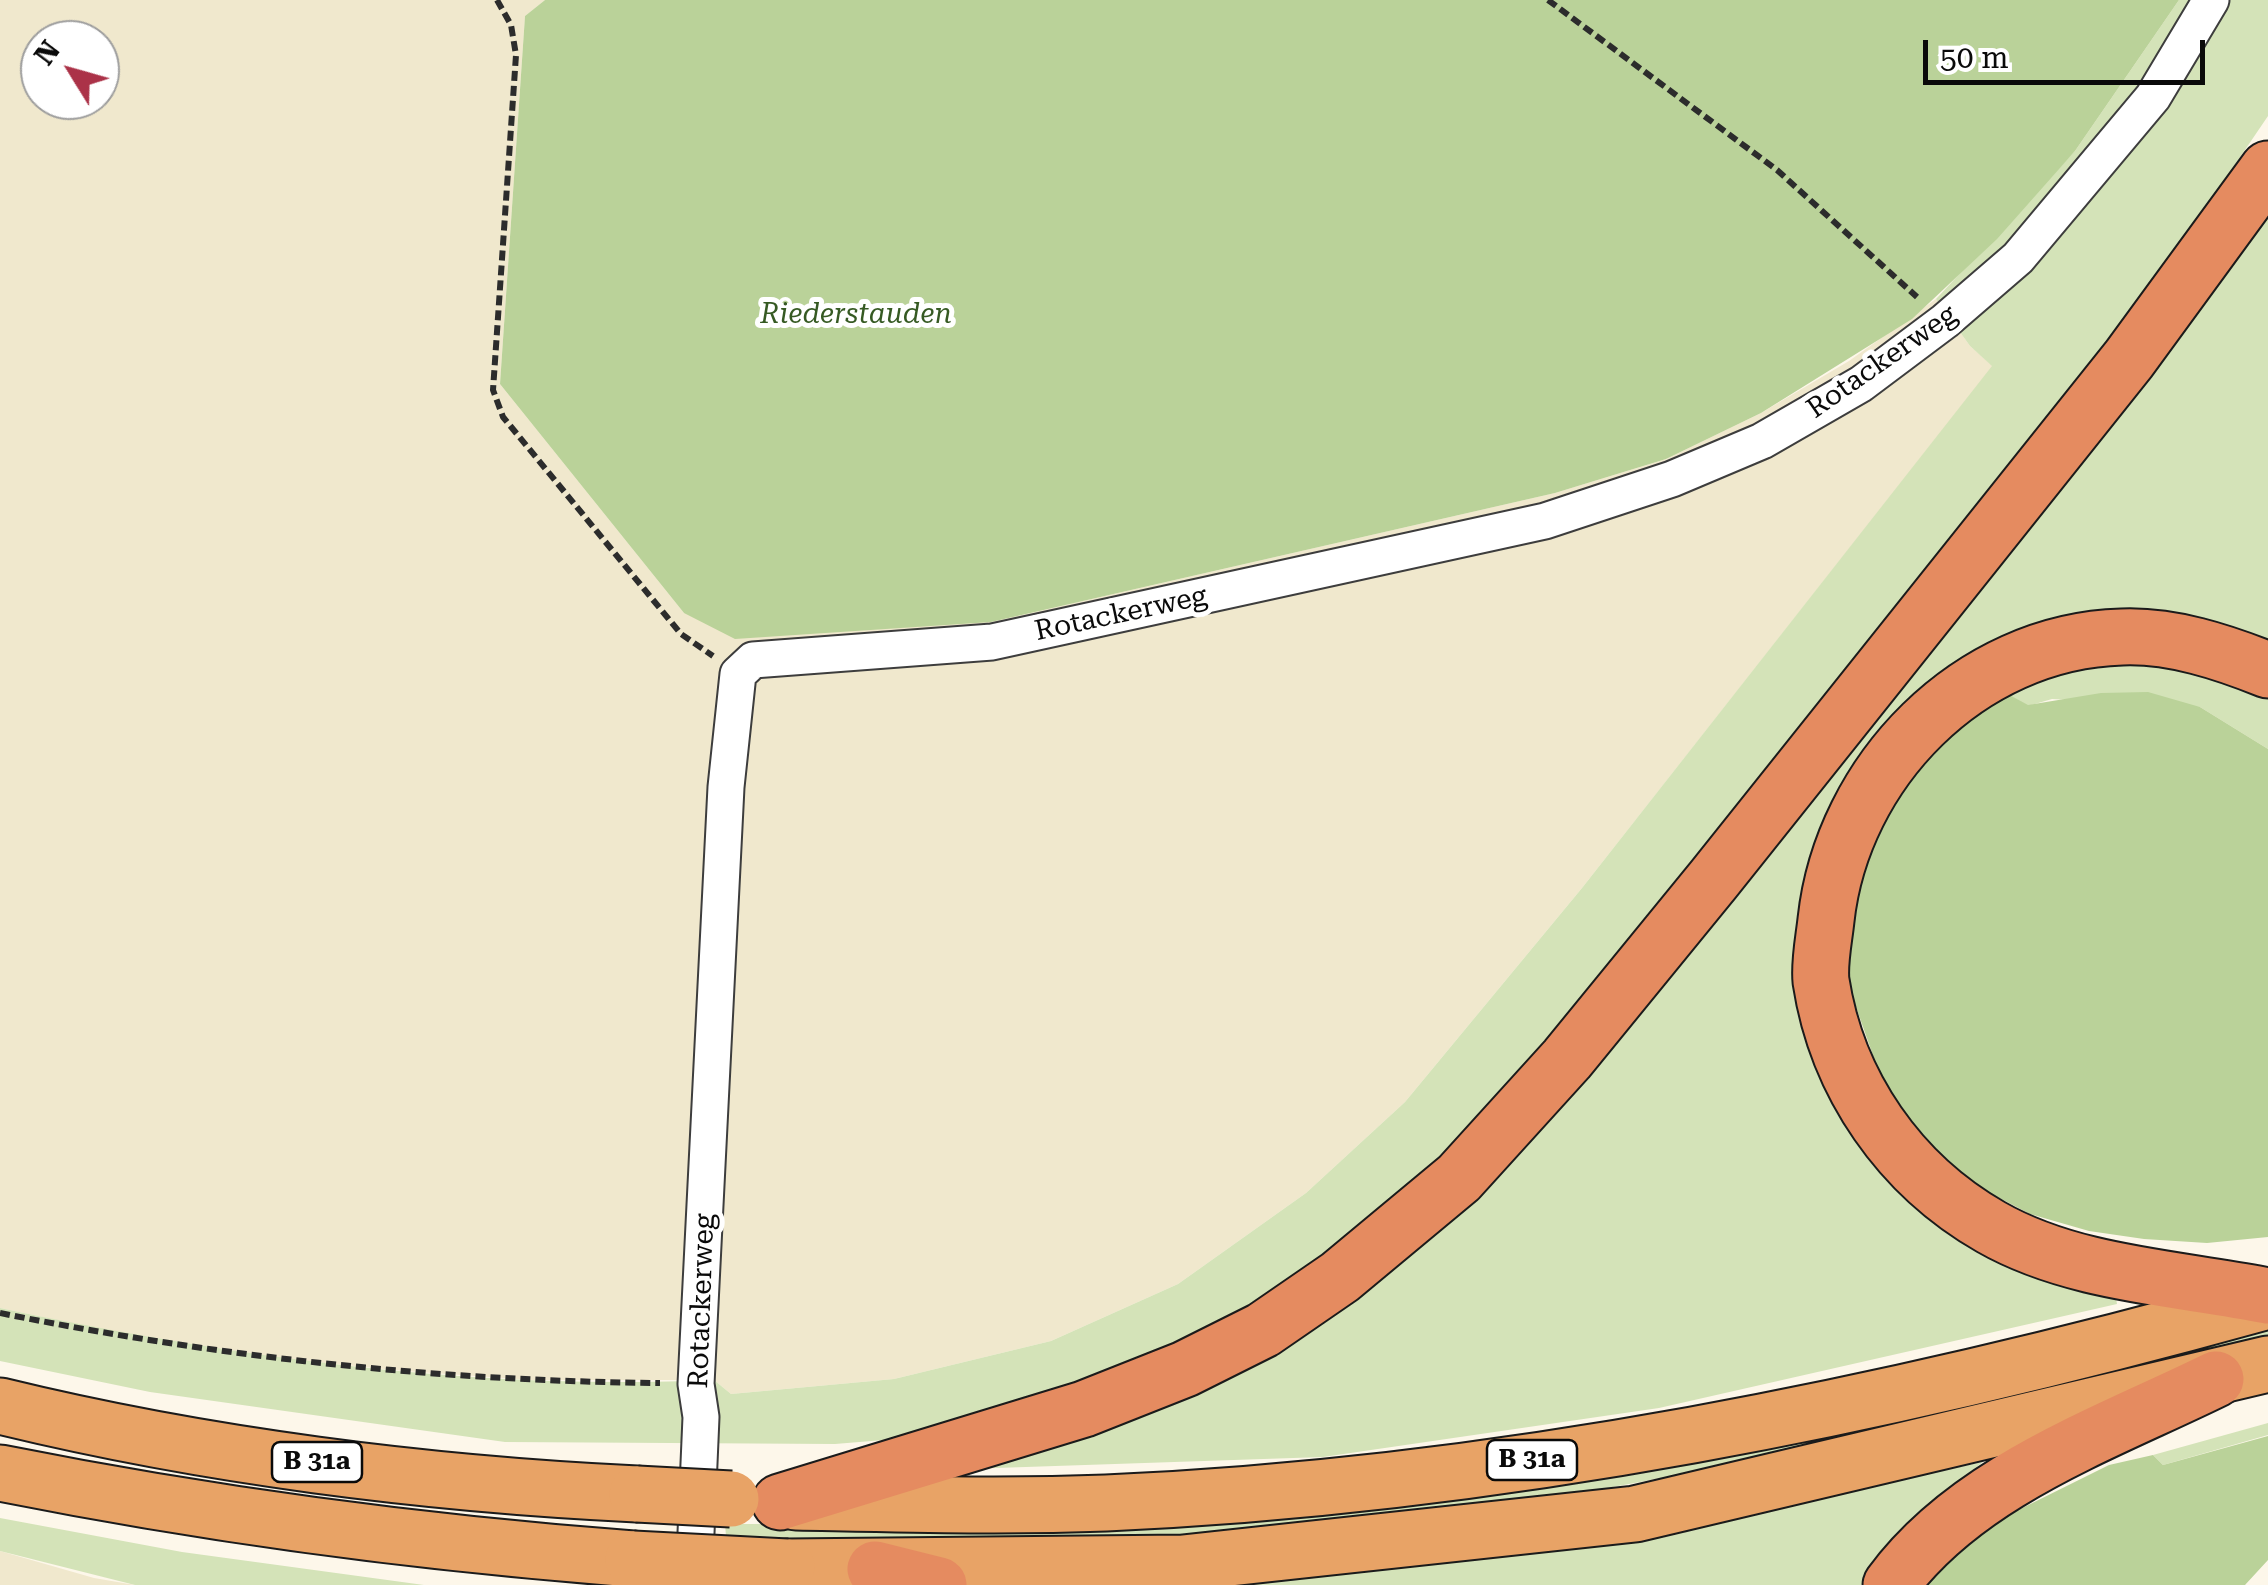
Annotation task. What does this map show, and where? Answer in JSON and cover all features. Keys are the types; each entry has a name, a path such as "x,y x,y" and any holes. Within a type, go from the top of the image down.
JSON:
{"highway":[{"path":"780,1502 1084,1409 1186,1369 1263,1330 1340,1277 1459,1178 1567,1059 1714,879 2129,359 2268,170"},
{"path":"2268,670 2188,644 2122,637 2042,649 1963,688 1898,749 1853,820 1829,894 1820,977 1838,1050 1870,1116 1926,1183 1992,1228 2080,1263 2268,1299"},
{"name":"B 31a","path":"0,1406 266,1455 391,1472 637,1494 780,1502 1108,1503 1416,1476 1656,1440 2133,1338 2268,1299"},
{"name":"B 31a","path":"0,1473 188,1508 438,1544 634,1559 875,1569 1183,1562 1636,1514 2268,1364"},
{"path":"1891,1585 1938,1534 2017,1477 2216,1379"},
{"path":"875,1569 939,1585"}],"street":[{"name":"Rotackerweg","path":"694,1585 701,1417 696,1384 726,787 738,674 753,660 992,642 1545,521 1672,478 1762,442 1860,384 2018,258 2103,161 2153,96 2212,0"}],"path":[{"path":"496,0 511,25 516,55 493,390 504,417 681,634 738,674"},
{"path":"1548,0 1777,170 1945,320"},
{"path":"0,1313 92,1332 317,1364 532,1382 696,1384"}],"shaded area":[{"path":"0,0 545,0 525,16 500,384 684,613 991,622 1555,493 1666,459 1761,413 1849,361 1936,299 1970,346 1993,366 1582,888 1405,1102 1306,1193 1178,1284 1051,1341 894,1379 731,1394 714,1380 531,1380 405,1371 284,1359 0,1308"},
{"path":"0,1551 94,1578 135,1585 0,1585"}],"green space":[{"name":"Riederstauden","path":"545,0 2179,0 2075,151 1997,239 1912,319 1761,413 1666,459 1555,493 991,622 735,639 684,613 500,384 525,16"},
{"path":"2179,0 2268,0 2268,116 2139,306 1463,1155 1235,1329 920,1437 835,1444 505,1442 150,1392 0,1361 0,1308 177,1341 355,1366 535,1380 714,1380 731,1394 894,1379 1051,1341 1178,1284 1306,1193 1405,1102 1582,888 1992,366 1970,346 1936,299 2075,151"},
{"path":"2268,191 2268,646 2129,618 1846,784 1829,811 1800,907 1797,957 1840,1102 2114,1287 2117,1304 1659,1408 1323,1457 966,1469 1099,1431 1224,1376 1469,1198 1537,1133 1617,1037"},
{"path":"2142,664 2208,673 2268,698 2268,749 2200,707 2052,699 2028,706 2004,692 2050,673"},
{"path":"2004,692 2028,705 2101,693 2148,692 2200,707 2268,749 2268,1237 2207,1243 2144,1239 2089,1231 2030,1214 1963,1179 1916,1132 1884,1087 1848,984 1847,946 1865,848 1924,747"},
{"path":"2268,1324 2268,1339 1936,1419 1686,1473 1494,1506 1385,1520 1165,1537 945,1541 726,1536 725,1524 1032,1524"},
{"path":"2268,1423 2268,1435 2163,1465 2153,1455"},
{"path":"2268,1436 2268,1560 2245,1585 1920,1585 1976,1531 2109,1465 2153,1455 2163,1465"},
{"path":"1983,1462 1923,1508 1861,1585 1147,1585 1334,1575 1642,1533"},
{"path":"0,1518 182,1552 424,1585 135,1585 0,1551"}]}
